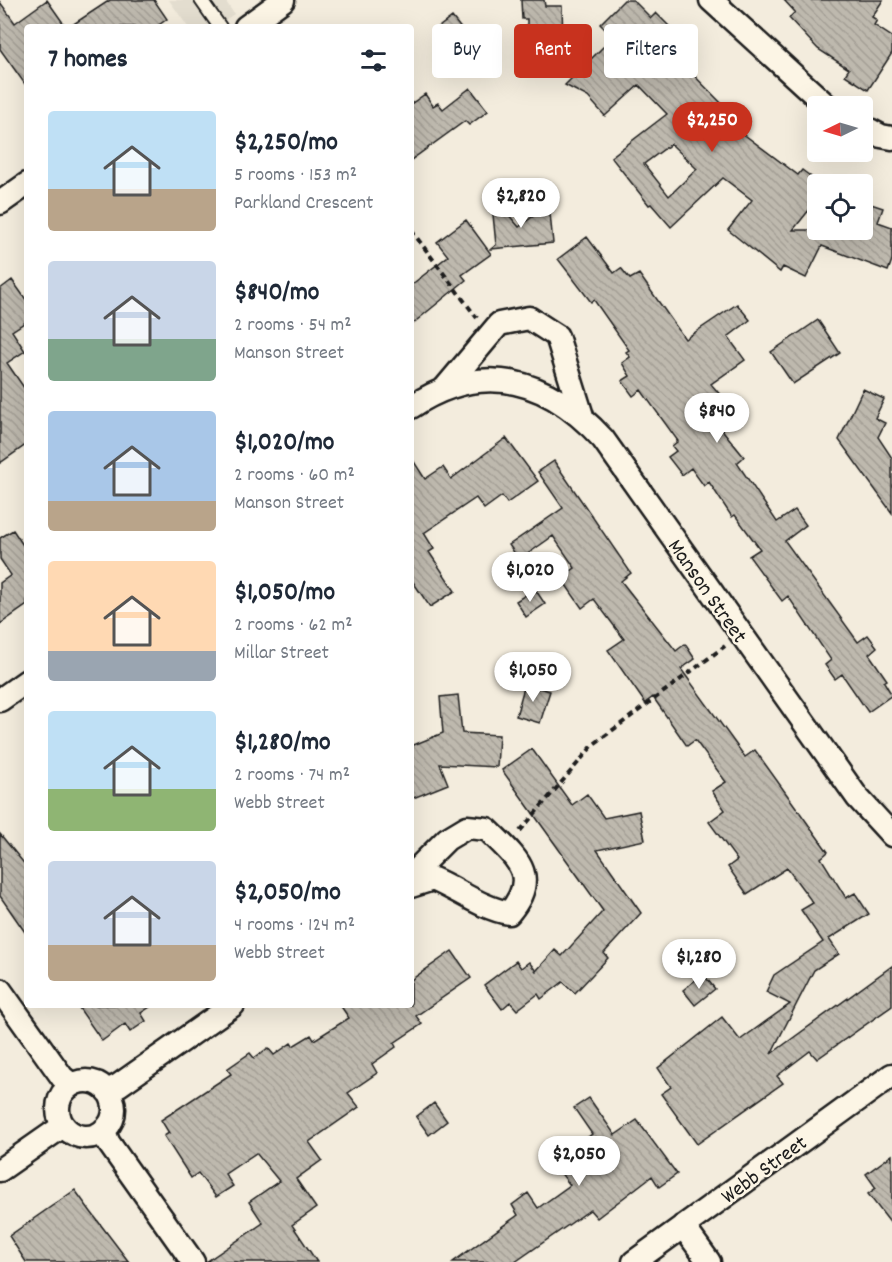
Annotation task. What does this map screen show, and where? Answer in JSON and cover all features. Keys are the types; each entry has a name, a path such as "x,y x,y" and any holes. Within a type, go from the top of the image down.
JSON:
{"street":[{"path":"250,24 283,0"},
{"path":"711,0 816,96"},
{"path":"873,132 892,138"},
{"path":"0,203 24,186"},
{"path":"414,405 446,387 499,324 529,318 557,336 582,416"},
{"name":"Manson Street","path":"446,387 501,380 552,394 582,416 603,439 857,797 892,835"},
{"path":"0,700 24,683"},
{"path":"414,871 447,839 467,827 487,829 506,848 525,874 524,896 509,913 488,909 461,890 433,879 414,885"},
{"path":"0,990 62,1077 72,1085"},
{"path":"107,1091 119,1086 229,1008"},
{"name":"Webb Street","path":"633,1262 892,1075"},
{"path":"90,1082 107,1091 112,1098 113,1115 104,1130 88,1137 70,1132 63,1126 59,1118 60,1099 72,1085 90,1082"},
{"path":"0,1170 63,1126"},
{"path":"104,1130 108,1142 194,1262"},
{"path":"683,1226 709,1262"}],"lane":[{"path":"201,0 218,24"}],"path":[{"path":"414,234 490,335"},
{"path":"506,848 594,744 741,634"}],"shaded area":[{"path":"169,0 225,0 234,14 219,24 186,24"}],"building":[{"path":"47,0 64,24 24,24 24,83 0,49 0,2 15,23"},
{"path":"110,0 154,0 167,19 160,24 74,24"},
{"path":"521,0 544,0 545,6 562,6 563,24 527,24 527,19 522,19"},
{"path":"624,0 633,0 651,18 656,13 667,24 604,24 604,28 600,24"},
{"path":"784,0 883,0 872,17 877,20 874,25 892,37 892,53 868,90 845,75 849,69 818,49 789,18 795,12"},
{"path":"452,17 457,24 443,24"},
{"path":"604,46 604,78 696,78 732,114 727,119 742,133 798,175 802,170 807,174 807,213 793,230 807,230 807,240 873,240 873,205 883,208 878,222 892,227 892,260 888,271 822,246 806,278 783,267 780,272 728,230 752,200 723,178 671,227 651,204 649,205 611,157 667,114 639,85 605,116 588,97 565,85 572,78 592,78 592,58","holes":["671,144 697,169 669,196 644,164"]},
{"path":"470,88 488,111 469,125 465,121 414,158 414,102 425,94 433,106 438,103 443,109"},
{"path":"491,194 519,227 549,204 553,243 491,249 496,245"},
{"path":"466,220 491,254 462,275 466,280 414,323 414,283 448,256 437,242"},
{"path":"587,237 614,273 621,268 630,279 639,274 685,339 737,304 750,320 728,337 745,360 711,384 728,404 712,417 744,457 737,463 777,522 795,510 806,525 785,541 858,642 868,635 877,647 869,654 887,680 884,682 892,695 868,712 842,674 835,679 825,665 831,660 788,596 782,601 749,556 760,549 735,515 732,517 709,482 704,486 691,468 682,475 668,457 676,451 672,446 678,441 641,390 633,396 622,381 630,376 622,363 630,357 626,352 629,350 594,300 591,302 558,259"},
{"path":"12,280 24,297 24,323 12,331 24,352 7,363 24,388 24,446 0,463 0,289"},
{"path":"818,320 840,353 793,384 771,352"},
{"path":"863,389 884,399 875,418 885,423 878,437 892,458 892,513 839,440"},
{"path":"506,438 538,481 507,503 502,496 484,509 476,498 424,533 434,549 429,552 455,591 430,607 414,583 414,462 425,479 443,467 451,479"},
{"path":"554,461 631,573 621,581 676,651 685,644 695,659 681,669 745,757 755,750 828,852 821,858 846,898 855,893 869,914 829,939 839,954 814,970 771,1054 892,966 892,1006 817,1059 810,1051 777,1076 783,1083 697,1144 661,1094 671,1087 658,1068 722,1017 740,1040 790,1004 766,992 774,975 823,942 801,910 813,903 787,868 747,894 728,867 737,860 709,822 725,810 712,791 726,782 695,740 687,746 653,697 645,703 608,650 624,639 594,599 582,608 561,578 575,568 553,536 519,560 509,545 563,508 538,472"},
{"path":"13,530 24,546 24,607 0,624 0,583 11,575 0,559 0,538"},
{"path":"535,589 545,604 526,617 516,601"},
{"path":"525,684 550,691 540,723 516,716"},
{"path":"458,695 462,733 499,735 497,767 440,764 448,784 414,798 414,745 443,733 440,697"},
{"path":"532,749 572,805 587,794 604,818 639,811 645,840 597,850 641,913 604,953 608,958 575,993 563,982 541,999 538,994 517,1010 510,1002 502,1009 484,985 516,961 521,968 529,962 536,971 555,950 562,956 603,911 502,770"},
{"path":"0,834 24,863 24,931 0,896"},
{"path":"452,951 471,978 416,1016 422,1024 394,1043 396,1047 372,1064 377,1073 348,1093 359,1107 309,1142 322,1160 296,1179 316,1208 292,1225 317,1262 206,1262 263,1223 249,1202 279,1181 256,1153 225,1174 233,1186 216,1197 198,1173 191,1178 164,1136 169,1133 161,1120 231,1074 227,1069 250,1053 254,1058 268,1048 274,1055 291,1043 293,1046 311,1035 314,1040 349,1018 342,1008 414,1008 414,978"},
{"path":"703,974 715,989 695,1005 683,990"},
{"path":"79,1008 148,1008 141,1013 146,1021 130,1032 125,1024 102,1041"},
{"path":"589,1098 615,1135 637,1120 677,1174 659,1187 652,1176 597,1218 590,1210 515,1262 453,1262 518,1215 512,1205 528,1193 538,1208 570,1185 553,1163 592,1134 574,1108"},
{"path":"434,1103 447,1121 429,1135 416,1117"},
{"path":"892,1155 892,1225 868,1194 876,1188 866,1174"},
{"path":"75,1190 129,1262 26,1262 9,1236"}]}
